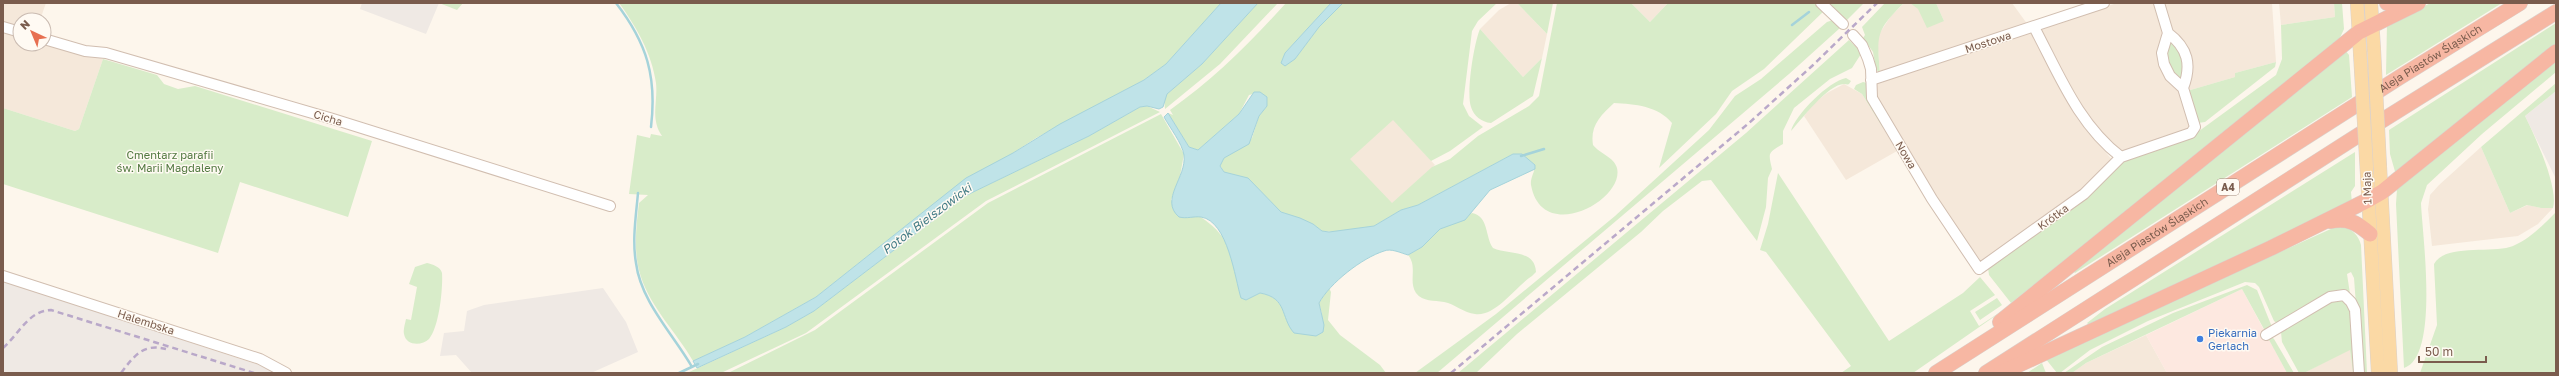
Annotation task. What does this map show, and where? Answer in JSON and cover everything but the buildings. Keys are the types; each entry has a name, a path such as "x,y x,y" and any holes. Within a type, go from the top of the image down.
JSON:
{"highway":[{"path":"2387,3 2415,4"},
{"name":"Aleja Piastów Śląskich","path":"1935,373 2400,77 2520,3"},
{"path":"1935,373 2201,161 2359,32 2415,4"},
{"name":"A4","path":"1986,373 2384,119 2556,12"},
{"path":"2000,373 2325,222 2382,192 2556,52"},
{"path":"2325,222 2343,219 2354,221 2370,234"}],"main road":[{"name":"1 Maja","path":"2357,3 2378,373"},
{"name":"1 Maja","path":"2371,3 2391,373"}],"street":[{"path":"1821,3 1843,24"},
{"name":"Mostowa","path":"1870,80 2104,3"},
{"path":"2034,27 2080,114 2106,145 2122,157 2191,133 2195,127 2183,88 2170,76 2162,59 2168,33 2159,3"},
{"path":"2168,33 2180,42 2188,60 2188,73 2183,88"},
{"name":"Nowa","path":"1853,35 1862,45 1868,59 1871,69 1870,80 1872,98 1932,199 1979,269"},
{"name":"Cicha","path":"52,41 80,50 106,53 291,107 610,206"},
{"name":"Krótka","path":"1979,269 2084,194 2122,157"},
{"name":"Halembska","path":"3,276 260,359 286,373"},
{"path":"2266,335 2330,297 2344,295 2349,298 2355,310 2359,373"}],"shaded area":[{"path":"3,3 46,3 43,12 12,12 12,52 52,52 52,43 103,59 79,129 75,131 3,108"},
{"path":"362,3 439,3 426,34 360,9"},
{"path":"1511,3 1517,3 1547,34 1542,58 1523,77 1480,29 1499,10"},
{"path":"1631,3 1668,3 1650,22"},
{"path":"1904,3 1910,3 1944,21 1936,3 2012,3 2028,25 1880,74 1877,37 1891,16"},
{"path":"2117,3 2156,3 2190,128 2126,151 2119,150 2088,120 2041,32 2044,27"},
{"path":"2162,3 2272,3 2276,62 2235,73 2235,77 2187,91"},
{"path":"2279,3 2334,3 2335,17 2281,25"},
{"path":"2030,33 2033,34 2048,60 2077,118 2113,161 2082,192 1981,261 1937,199 1877,99 1876,85 1879,82"},
{"path":"1844,84 1862,94 1897,151 1846,180 1804,116 1813,104 1827,93"},
{"path":"2556,91 2556,179 2525,116"},
{"path":"1393,119 1435,165 1392,204 1349,159"},
{"path":"2481,147 2510,213 2528,205 2541,208 2553,208 2538,224 2518,236 2432,246 2428,209 2430,195"},
{"path":"3,281 262,366 275,373 3,373"},
{"path":"603,288 626,322 638,352 591,373 472,373 456,355 440,356 444,333 464,331 467,311 484,305"},
{"path":"2242,289 2287,373 2167,373 2146,335"},
{"path":"2146,335 2167,373 2072,373 2086,363"},
{"path":"2350,349 2353,373 2304,373 2343,352"}],"green space":[{"path":"439,3 463,3 457,10"},
{"path":"619,3 1221,3 1166,64 1144,80 1036,138 927,209 816,297 745,337 693,361 651,299 645,288 638,268 636,240 639,203 648,195 629,194 637,135 650,138 651,134 662,136 658,130 655,117 656,83 651,62 637,31"},
{"path":"1258,3 1278,3 1220,64 1165,109 1164,98 1167,94 1202,64"},
{"path":"1286,3 1331,3 1285,53 1281,63 1295,59 1319,27 1343,3 1497,3 1478,21 1472,31 1463,104 1469,116 1483,127 1450,151 1431,161 1393,120 1350,159 1392,203 1432,167 1450,159 1478,136 1529,106 1539,96 1557,3 1631,3 1650,22 1668,3 1817,3 1825,10 1764,69 1732,91 1716,114 1659,168 1672,123 1666,117 1653,109 1638,105 1614,103 1600,117 1593,132 1592,138 1593,145 1610,158 1615,164 1617,168 1616,180 1608,193 1596,203 1581,211 1565,214 1550,212 1538,203 1531,185 1535,165 1522,155 1513,154 1418,205 1401,210 1374,226 1336,232 1322,231 1313,224 1281,212 1256,187 1224,172 1220,165 1224,158 1252,138 1259,116 1267,106 1260,92 1249,95 1239,114 1198,150 1189,147 1168,113 1173,115 1170,110 1217,73"},
{"path":"1517,3 1553,3 1547,34"},
{"path":"1827,3 1864,3 1846,21"},
{"path":"1885,3 1904,3 1888,21 1880,35 1878,51 1880,74 1876,69 1873,52 1863,38 1865,35 1862,27"},
{"path":"1910,3 1936,3 1944,21 1927,28 1918,9"},
{"path":"2334,3 2342,3 2344,29 2338,42 2011,303 1989,275 1988,268 2089,195 2123,162 2195,134 2276,75 2282,59 2281,25 2335,17"},
{"path":"2431,3 2502,3 2386,75 2387,23"},
{"path":"1833,20 1840,28 1789,74 1437,373 1415,373 1496,314 1615,216 1709,130 1735,96 1761,79 1827,22"},
{"path":"2556,23 2556,45 2396,175 2390,154 2389,130"},
{"path":"1480,29 1523,77 1542,58 1533,96 1491,123 1481,120 1476,116 1471,107 1470,100 1469,91 1471,68 1475,45"},
{"path":"1849,40 1861,52 1852,68 1830,79 1794,108 1783,131 1783,144 1774,149 1770,154 1772,169 1768,178 1766,207 1757,241 1711,180 1702,181 1663,211 1641,232 1517,334 1476,373 1458,373 1746,133"},
{"path":"2168,40 2176,42 2185,68 2180,81 2166,64"},
{"path":"2345,50 2349,55 2352,97 2075,273 2072,270"},
{"path":"2556,57 2556,72 2482,134 2427,185 2421,203 2426,265 2425,319 2422,342 2415,359 2404,368 2396,204 2397,189"},
{"name":"Cmentarz parafii św. Marii Magdaleny","path":"103,59 157,75 164,84 178,89 195,86 372,141 348,217 240,182 218,253 3,184 3,108 75,131 79,129"},
{"path":"2276,62 2275,67 2205,122 2198,123 2187,91 2235,77 2235,73"},
{"path":"1846,78 1851,81 1849,84 1844,84 1830,90 1815,103 1791,131 1799,116 1822,92 1839,80"},
{"path":"1863,82 1867,83 1883,128 1862,94 1854,89 1856,85"},
{"path":"2556,83 2556,91 2525,116 2540,149 2553,188 2553,208 2541,208 2527,205 2510,213 2481,147"},
{"path":"1147,106 1160,112 986,201 806,333 721,373 687,373 786,327 814,311 965,196 1089,136 1140,107"},
{"path":"1161,114 1184,154 1180,176 1171,200 1205,220 1220,233 1230,251 1237,282 1246,300 1260,293 1271,296 1281,305 1288,319 1293,325 1316,336 1322,314 1319,303 1329,288 1331,292 1328,320 1340,335 1380,365 1386,373 728,373 815,330 988,203"},
{"path":"2355,152 2355,186 2351,192 2352,203 2089,325 2087,323 2105,309"},
{"path":"1778,173 1889,341 1963,293 1980,277 1995,295 1970,311 1979,326 2011,305 1913,373 1841,373 1851,366 1766,252 1760,250 1768,224"},
{"path":"2556,212 2556,373 2420,373 2437,325 2434,264 2448,253 2513,246 2531,236"},
{"path":"1472,213 1481,218 1484,222 1493,248 1526,256 1531,260 1536,272 1498,306 1483,314 1471,313 1448,303 1429,300 1419,296 1414,288 1413,269 1408,255 1422,247 1440,229"},
{"path":"2343,226 2355,233 2361,245 2367,373 2361,373 2354,278 2351,272 2347,274 2350,294 2278,324 2274,321 2259,287 2255,283 2245,282 2148,321 2090,350 2060,373 2057,373 2045,358 2333,228"},
{"path":"427,263 438,267 442,273 440,306 433,333 426,341 415,344 411,343 405,338 404,332 406,319 411,320 417,287 409,284 415,267"},
{"path":"2247,285 2257,290 2272,327 2265,331 2242,289 2086,363 2072,373 2064,373 2102,347 2173,313"},
{"path":"1997,298 2002,305 1980,320 1975,312"},
{"path":"2341,299 2351,309 2357,373 2353,373 2350,350 2304,373 2299,373 2282,342 2281,332 2330,300"},
{"path":"2272,337 2294,373 2287,373 2268,338"},
{"path":"2042,363 2046,373 2027,373"}],"water":[{"path":"1221,3 1258,3 1202,64 1167,94 1163,107 1159,109 1147,106 1140,107 1089,136 965,196 814,311 786,327 697,368 693,361 745,337 816,297 966,178 1013,153 1060,124 1144,80 1166,64"},
{"path":"1331,3 1343,3 1319,27 1295,59 1285,66 1281,63 1285,53"},
{"path":"1254,92 1260,92 1267,97 1267,106 1259,116 1249,144 1224,158 1220,166 1224,172 1248,178 1281,212 1313,224 1322,231 1329,232 1374,226 1401,210 1418,205 1513,154 1522,154 1535,165 1535,169 1490,190 1465,220 1440,229 1422,247 1408,255 1387,250 1375,254 1357,265 1331,287 1319,303 1324,325 1323,332 1316,336 1294,333 1279,304 1269,295 1260,293 1246,300 1241,298 1229,252 1218,229 1210,221 1201,217 1179,217 1174,210 1172,203 1175,188 1182,172 1184,155 1183,150 1164,117 1168,113 1189,147 1198,150 1239,114"}],"waterway":[{"path":"616,3 635,32 647,61 651,76 652,92 651,127"},
{"path":"1792,25 1809,12"},
{"path":"1521,156 1544,149"},
{"path":"638,193 634,246 639,277 651,304 692,367"},
{"name":"Potok Bielszowicki","path":"679,373 698,364"}],"railway":[{"path":"1451,373 1749,123 1812,66 1877,3"},
{"path":"3,348 24,324 36,314 51,310 254,373"},
{"path":"121,373 130,361 145,349 166,349"}],"place":[{"name":"Piekarnia Gerlach","path":"2200,339"}]}
